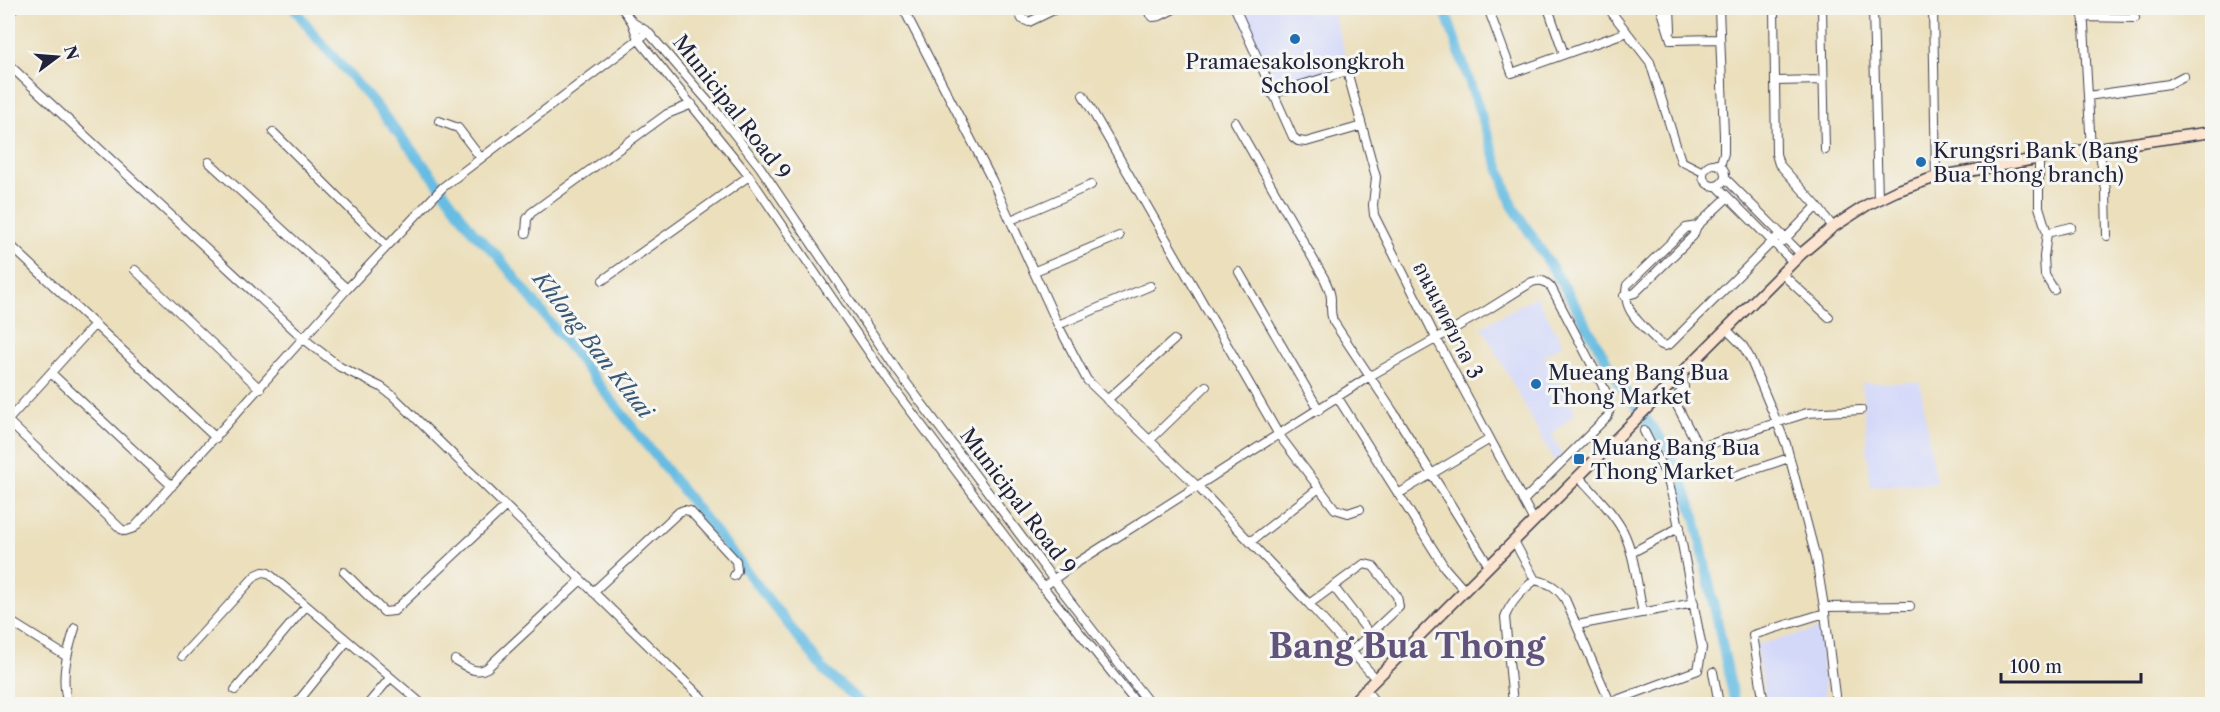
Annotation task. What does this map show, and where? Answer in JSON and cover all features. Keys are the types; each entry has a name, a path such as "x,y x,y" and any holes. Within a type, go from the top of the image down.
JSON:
{"main road":[{"path":"1351,705 1781,273 1833,227 1878,199 1936,177 2039,158 2212,132"}],"street":[{"path":"8,15 14,8"},
{"path":"622,8 632,22"},
{"path":"903,8 975,145 1058,324 1087,380 1198,487 1309,604 1376,679"},
{"path":"1017,8 1022,19 1029,22 1058,8"},
{"path":"1146,8 1153,17 1176,8"},
{"path":"1235,8 1293,137 1298,141 1306,142 1362,126"},
{"path":"1488,8 1512,73 1627,32"},
{"path":"1548,8 1564,54"},
{"path":"1610,8 1650,62 1681,161 1703,172"},
{"path":"1661,8 1671,39"},
{"path":"1670,8 1671,39"},
{"path":"1719,8 1724,135 1724,153 1720,166"},
{"path":"1774,8 1776,154 1779,164 1833,227"},
{"path":"1822,8 1825,150"},
{"path":"1873,8 1878,199"},
{"path":"1933,8 1936,177"},
{"path":"2083,8 2088,96 2095,149 2106,190 2107,236"},
{"path":"2083,17 2135,18"},
{"name":"Municipal Road 9","path":"632,22 648,32 713,107 760,167 899,373 1150,705"},
{"name":"Municipal Road 9","path":"632,22 638,39 749,176 890,383 1043,587 1137,705"},
{"path":"95,324 8,421 121,529 126,531 134,528 347,289 443,187 648,32"},
{"path":"1671,39 1719,39"},
{"path":"8,64 304,339 340,367 381,387 393,396 708,705"},
{"name":"ถนนเทศบาล 3","path":"1272,94 1347,71 1376,177 1374,215 1436,338 1534,521"},
{"path":"2088,96 2169,84 2184,76"},
{"path":"1775,81 1823,80"},
{"path":"1083,95 1280,435 1335,509 1348,513 1360,509"},
{"path":"526,233 527,219 531,213 667,114 692,104"},
{"path":"439,121 458,128 480,157"},
{"path":"1235,122 1324,278 1331,299 1329,307 1333,321 1489,566"},
{"path":"273,132 387,246"},
{"path":"2039,158 2039,207 2047,233 2044,257 2045,275 2054,290"},
{"path":"209,162 347,289"},
{"path":"1703,172 1710,164 1720,166 1725,178 1783,236 1797,258"},
{"path":"1703,172 1705,182 1711,186 1721,184 1725,178"},
{"path":"603,280 749,176"},
{"path":"1011,220 1091,185"},
{"path":"1716,186 1775,244 1797,258"},
{"path":"1624,296 1635,293 1693,236 1698,226 1728,197"},
{"path":"1698,226 1686,228 1627,285 1624,296 1629,310 1660,344 1665,346 1670,344 1817,206"},
{"path":"2047,233 2072,227"},
{"path":"1035,271 1119,236"},
{"path":"8,243 216,438"},
{"path":"1654,259 1662,266"},
{"path":"135,270 260,388"},
{"path":"1239,272 1319,410"},
{"path":"1781,273 1829,317"},
{"path":"1043,587 1370,376 1540,279 1546,281 1551,287 1606,392 1610,408 1608,416 1523,501"},
{"path":"1058,324 1150,286"},
{"path":"1726,329 1743,346 1750,358 1786,444 1816,558 1825,610 1836,705"},
{"path":"1107,400 1174,340"},
{"path":"1683,372 1684,388 1674,400 1696,444 1701,447 1807,413 1861,410"},
{"path":"51,373 172,486"},
{"path":"1150,440 1206,386"},
{"path":"1338,398 1445,568 1465,591"},
{"path":"1514,541 1535,580 1558,589 1577,625 1606,698 1614,700 1698,670 1702,648 1680,527 1667,477 1644,431"},
{"path":"1398,494 1490,438"},
{"path":"1735,476 1789,458"},
{"path":"1579,477 1617,521 1624,533 1631,553 1643,613"},
{"path":"1250,542 1319,488"},
{"path":"344,573 384,612 394,611 505,507"},
{"path":"593,592 679,512 684,510 690,512 736,561 737,571 734,576"},
{"path":"1631,553 1680,527"},
{"path":"1309,604 1364,564 1368,563 1373,566 1400,602 1396,612 1352,651"},
{"path":"182,656 259,573 268,573 422,705"},
{"path":"455,660 477,672 487,668 580,580"},
{"path":"1513,705 1505,617 1524,589 1535,580"},
{"path":"1333,586 1370,634"},
{"path":"1577,625 1694,603"},
{"path":"235,690 306,606"},
{"path":"1764,705 1753,635 1825,610 1910,606"},
{"path":"8,620 66,656"},
{"path":"68,705 64,678 66,656 75,628"},
{"path":"296,705 347,641"},
{"path":"1713,672 1719,705"},
{"path":"368,705 390,678"},
{"path":"1365,689 1377,705"}],"shaded area":[{"name":"Pramaesakolsongkroh School","path":"1235,8 1339,8 1332,10 1350,69 1271,91"},
{"name":"Mueang Bang Bua Thong Market","path":"1536,296 1563,344 1544,356 1576,412 1552,435 1563,455 1555,462 1482,327"},
{"path":"1920,382 1936,483 1870,486 1862,383"},
{"path":"1819,629 1826,704 1767,704 1756,645"}],"waterway":[{"name":"Khlong Ban Kluai","path":"294,8 431,174 474,233 497,255 825,671 862,704"},
{"path":"1444,8 1512,205 1567,291 1619,383 1661,439 1680,475 1695,517 1735,704"}],"place":[{"name":"Pramaesakolsongkroh School","path":"1295,39"},
{"name":"Krungsri Bank (Bang Bua Thong branch)","path":"1921,162"},
{"name":"Mueang Bang Bua Thong Market","path":"1536,384"},
{"name":"Muang Bang Bua Thong Market","path":"1579,459"}],"district":[{"name":"Bang Bua Thong","path":"1407,646"}]}
